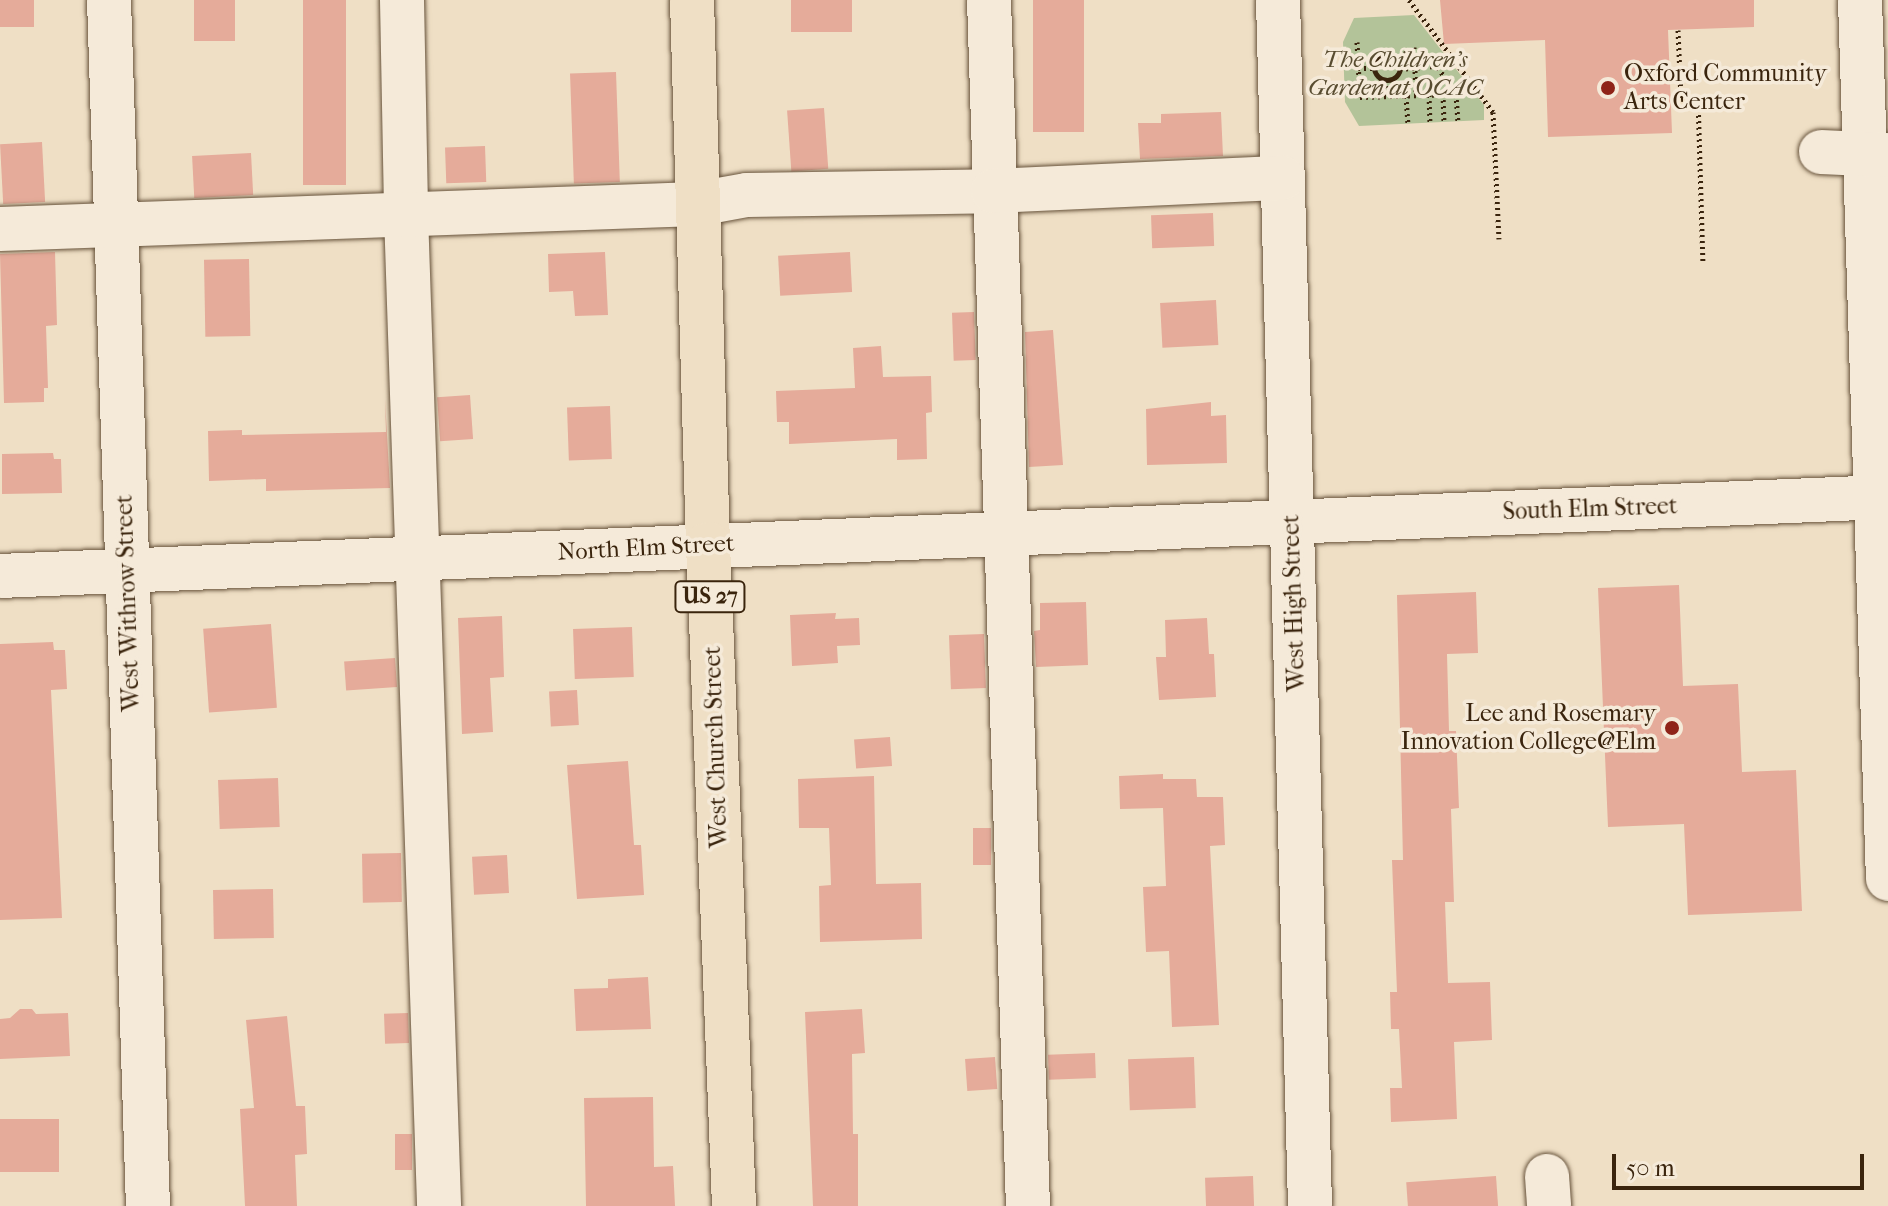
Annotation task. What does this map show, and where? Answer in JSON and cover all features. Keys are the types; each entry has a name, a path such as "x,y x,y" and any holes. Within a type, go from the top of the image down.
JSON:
{"highway":[{"name":"West Church Street","path":"692,0 708,544 734,1206"}],"street":[{"name":"West Withrow Street","path":"109,0 148,1206"},
{"path":"402,0 406,214 439,1206"},
{"path":"989,0 1028,1206"},
{"name":"West High Street","path":"1278,0 1310,1206"},
{"path":"1860,0 1877,155 1888,879"},
{"path":"1821,152 1877,155"},
{"path":"0,229 697,204 747,195 993,191 1283,178"},
{"name":"South Elm Street","path":"1291,522 1882,498"},
{"name":"North Elm Street","path":"0,576 1291,522"}],"path":[{"path":"1409,0 1493,112 1499,239"},
{"path":"1678,30 1681,99 1698,97 1703,264"},
{"path":"1357,42 1360,97 1456,94"},
{"path":"1414,47 1416,95"},
{"path":"1388,54 1399,60 1400,69 1396,76 1386,80 1377,76 1374,68 1376,59 1388,54"},
{"path":"1400,69 1437,66 1451,55"},
{"path":"1437,66 1456,94 1458,122"},
{"path":"1358,68 1374,68"},
{"path":"1386,80 1387,96"},
{"path":"1443,94 1444,122"},
{"path":"1429,95 1430,123"},
{"path":"1406,96 1408,124"}],"green space":[{"name":"The Children’s Garden at OCAC","path":"1414,15 1484,105 1484,120 1359,126 1345,102 1343,42 1354,18"}],"building":[{"path":"0,0 34,0 34,27 0,27"},
{"path":"194,0 235,0 235,41 194,41"},
{"path":"303,0 346,0 346,185 303,185"},
{"path":"791,0 852,0 852,32 791,32"},
{"path":"1033,0 1084,0 1084,132 1033,132"},
{"name":"Oxford Community Arts Center","path":"1440,0 1754,0 1754,27 1668,30 1672,133 1548,137 1545,40 1444,44"},
{"path":"616,72 620,182 574,184 570,74"},
{"path":"824,108 828,169 791,171 787,111"},
{"path":"1221,112 1223,156 1140,159 1138,123 1161,123 1161,114"},
{"path":"42,142 45,202 3,204 0,144"},
{"path":"485,146 486,182 446,183 445,147"},
{"path":"251,153 253,195 194,198 192,156"},
{"path":"1213,213 1214,246 1152,248 1151,215"},
{"path":"55,252 57,325 46,326 48,388 44,388 44,402 4,403 0,254"},
{"path":"605,252 608,315 575,316 573,291 549,292 548,254"},
{"path":"850,252 852,292 780,296 778,256"},
{"path":"249,259 250,336 205,337 204,260"},
{"path":"1216,300 1218,345 1162,348 1160,303"},
{"path":"974,312 976,360 954,361 952,313"},
{"path":"1053,330 1063,465 1029,467 1025,332"},
{"path":"881,346 883,377 931,376 932,412 926,413 927,459 897,460 897,439 789,444 789,422 777,422 776,391 855,388 853,348"},
{"path":"470,395 473,439 440,441 437,397"},
{"path":"385,399 390,488 266,491 266,479 209,481 208,431 242,430 242,435 386,432"},
{"path":"1211,402 1211,416 1226,415 1227,463 1147,465 1146,409"},
{"path":"610,406 612,459 569,460 567,408"},
{"path":"53,453 54,459 61,459 62,493 2,494 2,454"},
{"name":"Lee and Rosemary Innovation College@Elm","path":"1679,585 1683,686 1738,684 1742,772 1796,770 1802,911 1688,915 1684,824 1608,827 1598,588"},
{"path":"1476,592 1478,653 1447,654 1449,731 1456,731 1459,808 1451,809 1454,902 1445,902 1448,983 1490,982 1492,1040 1454,1042 1457,1119 1391,1122 1390,1088 1402,1088 1399,1029 1391,1029 1390,992 1397,992 1392,860 1403,860 1397,595"},
{"path":"1086,602 1088,665 1036,667 1034,631 1040,630 1040,603"},
{"path":"836,613 835,619 859,618 860,645 837,646 838,663 792,666 790,615"},
{"path":"502,616 504,677 490,678 493,732 462,734 458,618"},
{"path":"1207,618 1209,654 1214,654 1216,697 1159,700 1156,657 1166,657 1165,620"},
{"path":"271,624 277,708 209,713 203,629"},
{"path":"632,627 634,677 575,679 573,629"},
{"path":"984,634 986,688 951,689 949,635"},
{"path":"53,642 54,650 65,650 67,689 51,690 62,918 0,920 0,644"},
{"path":"395,658 397,687 346,690 344,662"},
{"path":"577,690 579,725 551,726 549,691"},
{"path":"890,737 892,766 856,768 854,740"},
{"path":"628,761 634,845 641,845 644,895 577,899 567,765"},
{"path":"1163,774 1163,779 1196,779 1197,797 1223,797 1225,845 1210,846 1219,1025 1172,1027 1169,951 1146,952 1143,887 1166,886 1163,808 1120,809 1119,776"},
{"path":"874,776 876,884 921,883 922,939 820,942 819,886 831,885 829,828 799,828 798,779"},
{"path":"278,778 280,827 220,829 218,780"},
{"path":"973,828 991,828 991,865 973,865"},
{"path":"401,853 402,902 363,903 362,854"},
{"path":"507,855 509,893 474,895 472,857"},
{"path":"273,889 274,938 214,939 213,890"},
{"path":"648,977 651,1029 576,1031 574,989 608,988 608,979"},
{"path":"20,1009 32,1009 36,1014 68,1013 70,1056 0,1059 0,1019 10,1018"},
{"path":"862,1009 865,1053 852,1054 853,1134 858,1134 858,1206 813,1206 805,1012"},
{"path":"408,1013 409,1043 385,1044 384,1014"},
{"path":"287,1016 296,1106 305,1106 307,1154 295,1155 297,1206 245,1206 240,1109 254,1108 246,1020"},
{"path":"1095,1053 1096,1078 1049,1080 1048,1055"},
{"path":"995,1057 997,1089 967,1091 965,1059"},
{"path":"1194,1057 1196,1108 1130,1110 1128,1059"},
{"path":"653,1097 654,1167 673,1166 675,1206 586,1206 584,1098"},
{"path":"0,1119 59,1119 59,1172 0,1172"},
{"path":"395,1134 412,1134 412,1170 395,1170"},
{"path":"1253,1176 1254,1206 1206,1206 1205,1178"},
{"path":"1496,1176 1498,1206 1408,1206 1406,1182"}],"place":[{"name":"Oxford Community Arts Center","path":"1608,88"},
{"name":"Lee and Rosemary Innovation College@Elm","path":"1672,728"}]}
